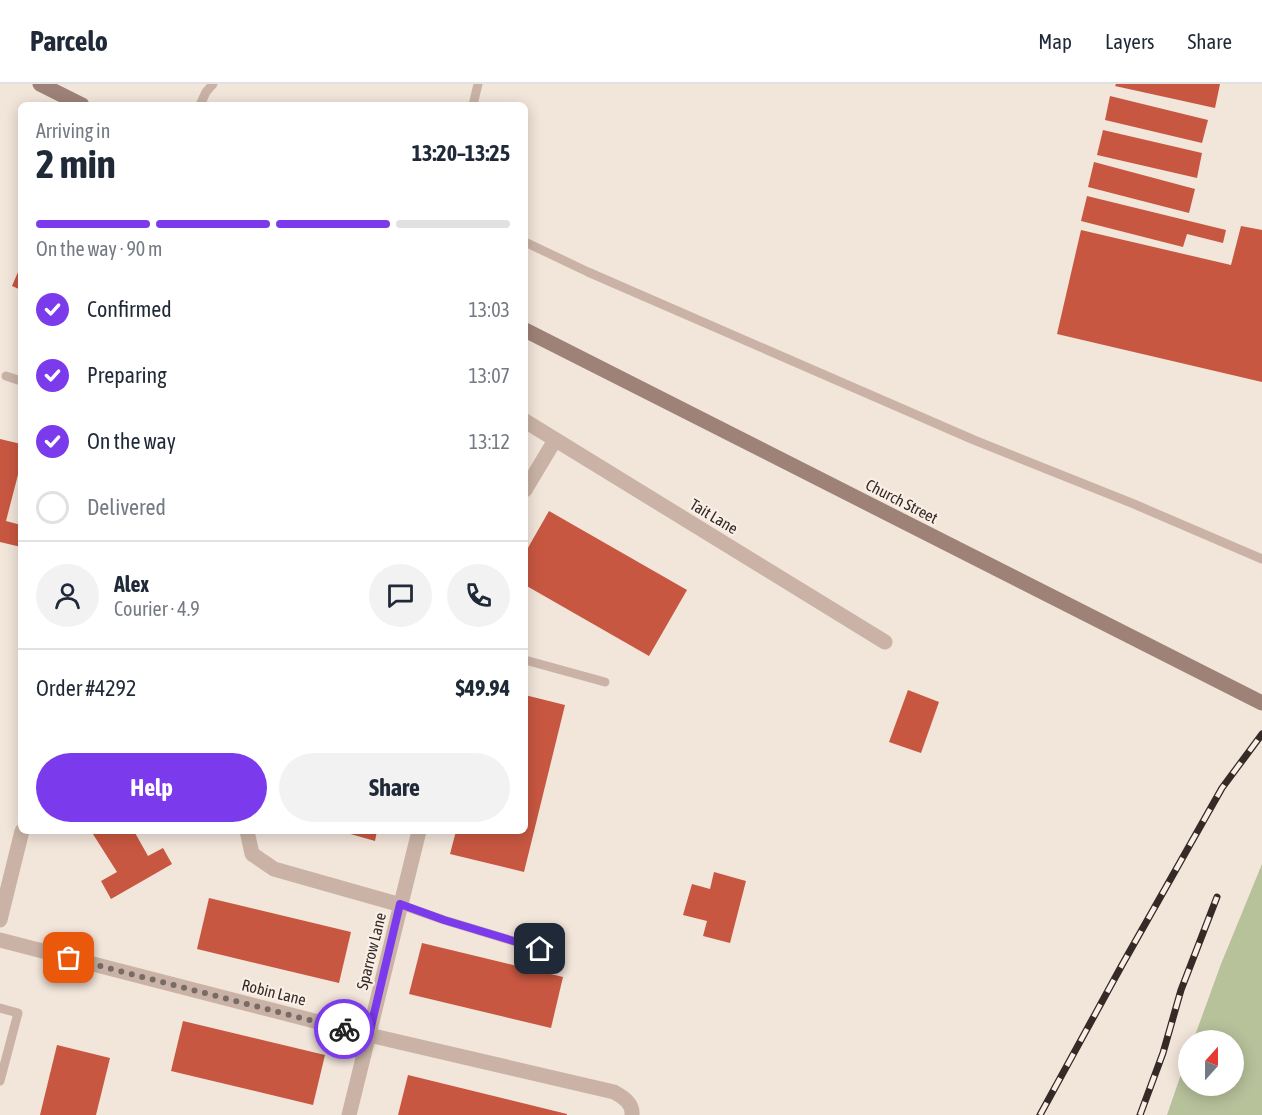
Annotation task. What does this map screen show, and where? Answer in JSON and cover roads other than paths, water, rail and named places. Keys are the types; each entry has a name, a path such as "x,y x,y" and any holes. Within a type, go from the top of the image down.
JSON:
{"main road":[{"path":"40,84 76,102"},
{"name":"Church Street","path":"528,332 1255,700"}],"street":[{"name":"Tait Lane","path":"528,422 885,642"},
{"path":"528,485 555,440"},
{"path":"0,920 21,834"},
{"path":"249,834 252,854 274,869 400,904"},
{"name":"Sparrow Lane","path":"349,1115 418,834"},
{"name":"Robin Lane","path":"0,940 369,1035 614,1092 625,1098 632,1109 632,1115"}],"lane":[{"path":"201,102 213,84"},
{"path":"474,102 478,84"},
{"path":"528,244 974,440 1134,504 1262,559"},
{"path":"6,376 18,380"},
{"path":"528,661 605,682"},
{"path":"400,904 540,949"},
{"path":"0,1008 18,1013 0,1081"}],"railway":[{"path":"1040,1115 1222,788 1262,734"},
{"path":"1140,1115 1163,1053 1181,990 1217,897"}]}
